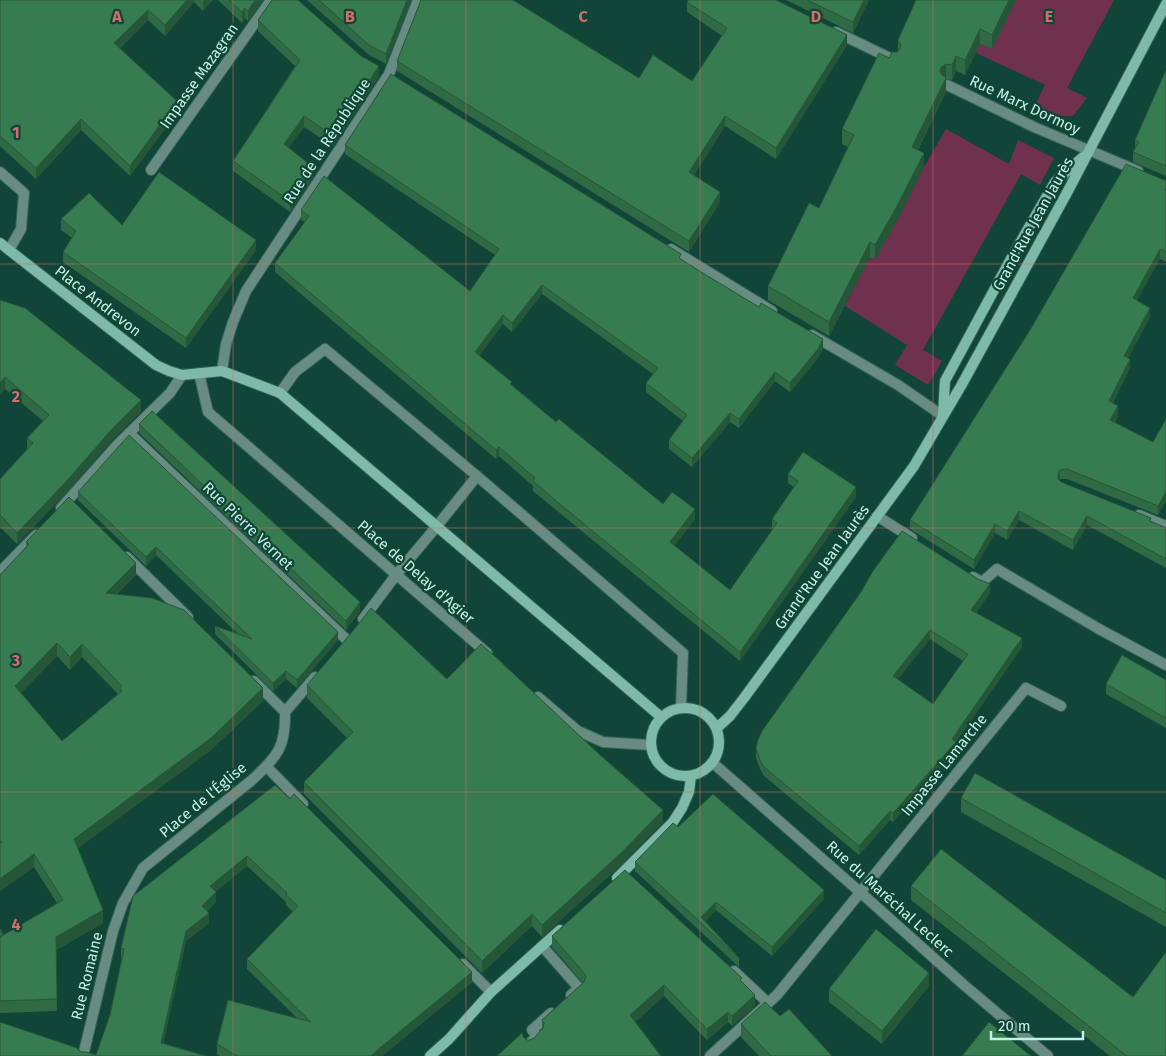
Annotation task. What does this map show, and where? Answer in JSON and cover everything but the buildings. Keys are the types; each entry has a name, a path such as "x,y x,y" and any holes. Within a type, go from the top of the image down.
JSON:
{"main road":[{"name":"Grand'Rue Jean Jaurès","path":"717,728 740,704 914,466 970,369 1090,151 1166,4"},
{"name":"Grand'Rue Jean Jaurès","path":"943,416 945,381 1013,255 1055,182 1090,151"},
{"name":"Place Andrevon","path":"0,243 156,365 182,375"},
{"path":"182,375 222,371 280,393 661,717"},
{"path":"681,707 696,709 708,717 717,728 720,740 718,752 713,763 703,772 691,776 676,776 664,769 654,758 650,745 653,730 661,717 671,710 681,707"},
{"path":"611,884 629,875 673,822 689,792 691,776"},
{"path":"430,1056 449,1039 490,992 570,921"}],"street":[{"name":"Impasse Mazagran","path":"151,170 271,0"},
{"name":"Rue de la République","path":"222,371 232,322 246,291 393,77 418,0"},
{"path":"826,27 894,60"},
{"path":"378,68 393,77"},
{"name":"Rue Marx Dormoy","path":"947,85 1034,127 1150,176"},
{"path":"0,172 24,193 22,229 9,250"},
{"path":"664,244 780,316"},
{"path":"806,331 898,386 943,416"},
{"path":"280,393 295,372 325,349 477,476 683,653 681,707"},
{"name":"Place de Delay d'Agier","path":"199,373 208,412 494,660"},
{"path":"55,514 117,445 170,393 182,375"},
{"name":"Rue Pierre Vernet","path":"129,433 349,637 396,575"},
{"path":"396,575 477,476"},
{"path":"69,500 77,508"},
{"path":"1132,512 1166,526"},
{"path":"877,516 924,545"},
{"path":"0,572 41,529"},
{"path":"119,549 195,624"},
{"path":"965,572 982,582 997,569 1099,629 1166,665"},
{"path":"244,671 285,712 322,669"},
{"name":"Impasse Lamarche","path":"860,892 1026,688 1062,706"},
{"path":"532,692 578,731 603,742 650,745"},
{"name":"Place de l'Église","path":"123,903 143,868 252,780 280,750 285,730 285,712"},
{"name":"Rue du Maréchal Leclerc","path":"713,763 964,985 1048,1056"},
{"path":"266,766 307,808"},
{"path":"713,1055 777,995 860,892"},
{"name":"Rue Romaine","path":"83,1056 113,931 123,903"},
{"path":"528,1044 537,1036 532,1030 579,988 542,946"},
{"path":"458,959 490,992"},
{"path":"725,963 768,1003"}],"shaded area":[{"path":"1016,0 1114,0 1067,88 1087,98 1073,116 1063,116 1034,107 1045,85 976,53 980,44 992,49"},
{"path":"946,129 1009,164 1018,140 1054,158 1040,185 1021,174 923,350 942,361 928,385 895,365 907,345 845,306 870,257 875,259 896,223 924,167"}]}
